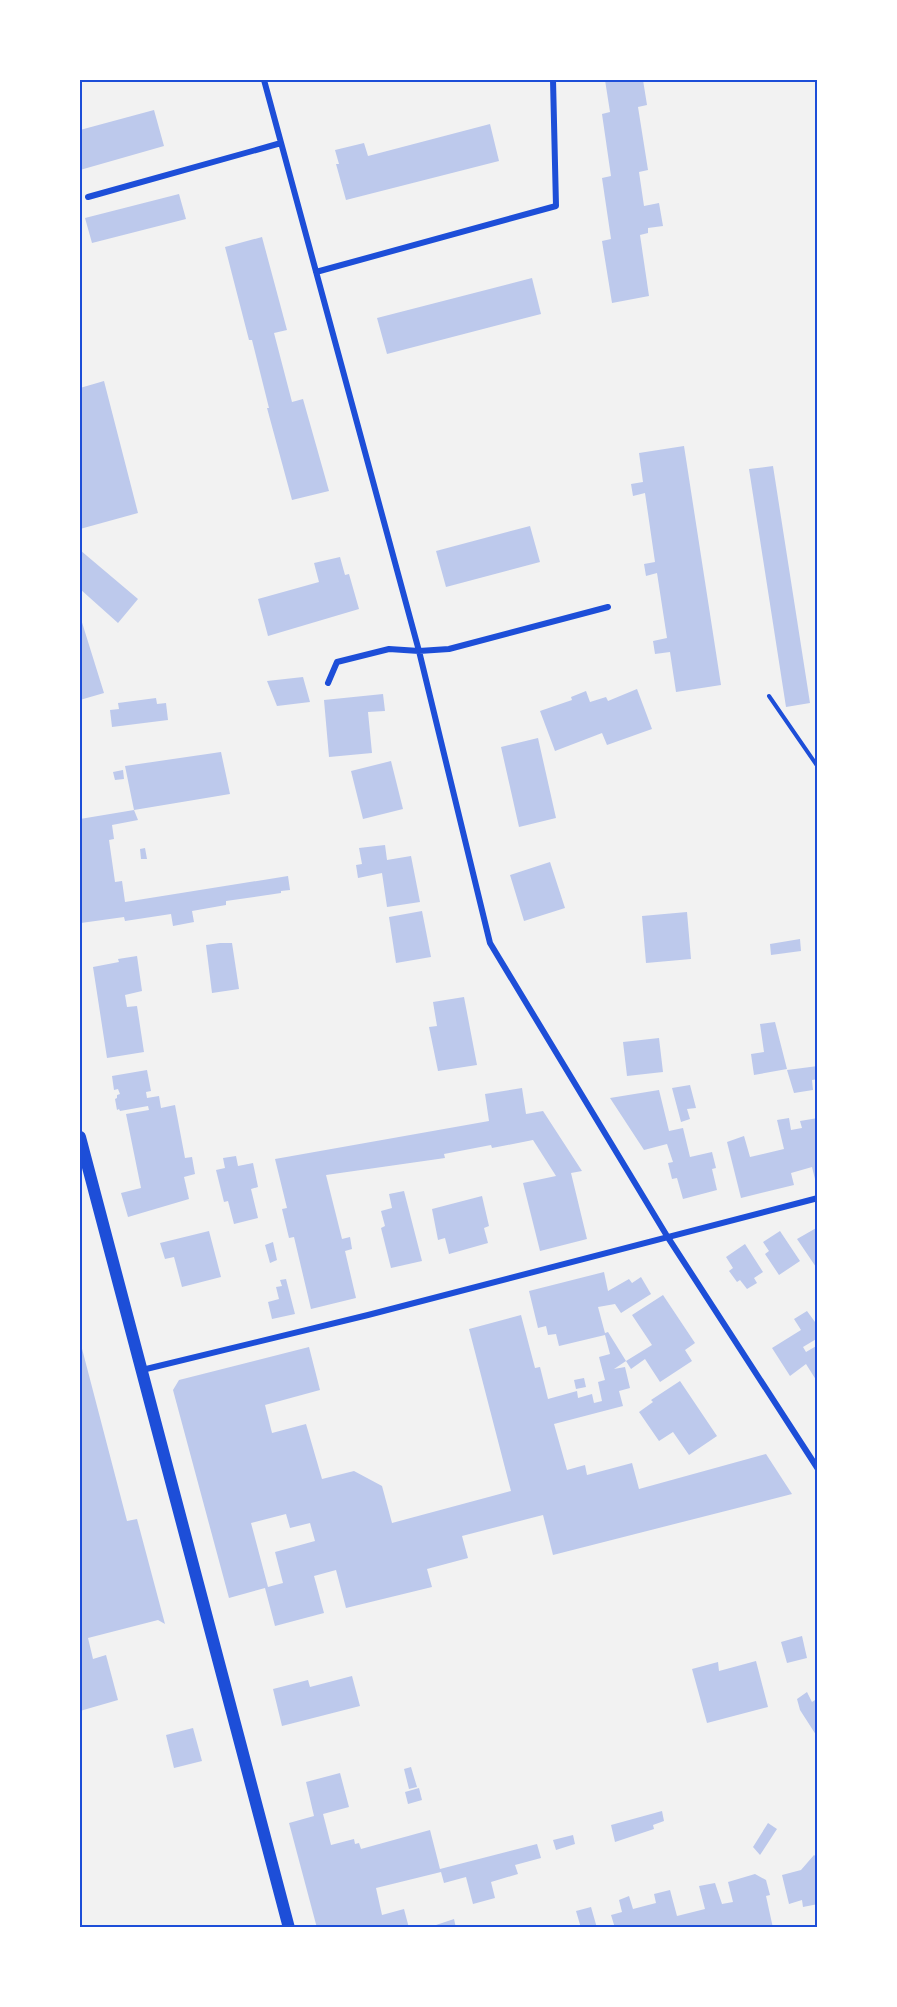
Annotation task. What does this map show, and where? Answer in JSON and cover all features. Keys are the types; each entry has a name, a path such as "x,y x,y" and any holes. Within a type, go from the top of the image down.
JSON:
{"main road":[{"path":"80,1137 289,1928"}],"street":[{"path":"264,80 419,651 490,943 667,1236 818,1469"},
{"path":"316,272 556,206 553,80"},
{"path":"88,197 281,143"},
{"path":"328,682 338,662 389,649 419,651 448,649 608,607"},
{"path":"142,1370 368,1315 818,1198"}],"path":[{"path":"769,696 818,767"}],"building":[{"path":"605,80 643,80 647,105 638,107 648,170 639,172 644,206 659,203 663,226 648,228 648,233 640,235 649,296 612,303 602,241 611,239 602,178 611,176 602,114 610,112"},
{"path":"154,110 164,146 80,170 80,130"},
{"path":"490,124 499,161 346,200 336,164 339,164 335,150 364,143 368,156"},
{"path":"179,194 186,219 92,243 85,218"},
{"path":"262,237 287,330 274,333 292,402 303,399 329,491 292,500 267,408 269,408 252,340 249,340 225,247"},
{"path":"532,278 541,314 387,354 377,318"},
{"path":"104,381 138,513 80,529 80,388"},
{"path":"684,446 721,685 676,692 670,652 655,654 653,641 667,638 657,573 646,576 644,564 655,562 645,493 633,496 631,484 643,482 639,453"},
{"path":"773,466 810,703 786,707 749,469"},
{"path":"530,526 540,562 446,587 436,551"},
{"path":"80,550 138,599 118,623 80,589"},
{"path":"340,557 345,575 349,574 359,609 268,636 258,599 319,582 314,563"},
{"path":"80,616 104,693 80,700"},
{"path":"303,677 310,702 277,706 267,681"},
{"path":"637,689 652,729 607,745 602,733 555,751 540,711 572,700 571,697 586,691 590,702 606,697 608,701"},
{"path":"383,694 385,711 368,712 372,753 329,757 324,700"},
{"path":"156,698 157,704 166,703 168,720 112,727 110,710 119,709 118,703"},
{"path":"538,738 556,818 519,827 501,747"},
{"path":"221,752 230,794 134,810 125,766"},
{"path":"391,761 403,809 363,819 351,771"},
{"path":"123,770 124,779 115,780 113,772"},
{"path":"134,810 138,820 112,825 114,839 109,840 115,882 122,881 125,902 288,876 290,890 226,901 226,905 192,911 194,922 173,926 171,914 125,921 124,917 81,923 80,819"},
{"path":"385,845 387,860 411,856 420,902 387,907 382,873 358,878 356,865 362,864 359,848"},
{"path":"145,848 147,859 141,859 140,849"},
{"path":"550,862 565,908 524,921 510,875"},
{"path":"422,911 431,957 396,963 389,917"},
{"path":"687,912 691,959 646,963 642,916"},
{"path":"800,939 801,951 771,955 770,944"},
{"path":"232,943 239,989 212,993 206,945"},
{"path":"137,956 142,991 125,995 127,1007 137,1006 144,1052 107,1058 93,967"},
{"path":"464,997 477,1065 438,1071 429,1027 437,1026 433,1002"},
{"path":"775,1022 787,1069 754,1075 751,1054 764,1052 760,1024"},
{"path":"659,1038 663,1072 627,1076 623,1042"},
{"path":"818,1066 818,1079 812,1080 813,1090 794,1093 787,1070"},
{"path":"147,1070 151,1091 146,1092 147,1098 159,1096 161,1108 175,1105 185,1158 192,1157 195,1174 184,1177 189,1199 128,1217 121,1193 141,1188 126,1114 149,1110 148,1106 117,1110 115,1099 120,1094 118,1089 114,1090 112,1076"},
{"path":"690,1085 696,1108 687,1109 690,1119 681,1122 672,1088"},
{"path":"522,1088 526,1114 543,1111 582,1171 571,1173 587,1239 540,1251 523,1183 556,1176 533,1140 444,1154 445,1158 326,1175 342,1239 350,1237 352,1249 345,1251 356,1298 311,1309 294,1237 289,1238 282,1209 287,1208 275,1159 489,1121 485,1094"},
{"path":"659,1090 669,1131 683,1128 690,1157 712,1152 716,1168 712,1169 717,1190 683,1199 677,1178 672,1179 668,1163 673,1162 667,1144 644,1150 610,1098"},
{"path":"789,1118 791,1130 802,1128 800,1121 818,1118 818,1178 815,1179 812,1167 791,1173 794,1185 741,1198 727,1142 744,1136 750,1157 784,1149 777,1120"},
{"path":"236,1156 238,1166 253,1163 258,1187 251,1189 258,1218 234,1224 228,1201 224,1202 216,1170 225,1168 223,1158"},
{"path":"404,1191 422,1261 391,1268 381,1228 385,1226 381,1211 392,1208 389,1194"},
{"path":"482,1196 489,1226 484,1228 488,1243 449,1254 445,1238 438,1240 432,1209"},
{"path":"818,1227 818,1270 797,1239"},
{"path":"209,1231 221,1277 182,1287 174,1257 165,1259 160,1243"},
{"path":"780,1231 800,1261 779,1275 765,1254 769,1251 763,1242"},
{"path":"273,1242 277,1260 270,1263 265,1245"},
{"path":"745,1244 763,1272 754,1278 757,1283 747,1289 740,1280 737,1282 729,1271 733,1268 726,1257"},
{"path":"604,1272 608,1291 629,1279 632,1283 641,1277 651,1294 621,1313 615,1304 598,1307 605,1333 608,1332 626,1361 614,1369 625,1367 630,1388 619,1391 623,1406 554,1424 567,1470 585,1465 587,1475 632,1463 639,1489 766,1454 792,1494 553,1555 543,1515 462,1536 468,1558 427,1569 432,1587 346,1608 336,1570 314,1576 324,1613 275,1626 265,1588 229,1598 173,1390 179,1380 309,1347 320,1390 265,1405 272,1433 306,1424 322,1479 354,1471 382,1486 392,1523 511,1491 469,1329 521,1315 535,1368 540,1367 548,1399 577,1391 578,1398 592,1394 594,1403 602,1401 598,1382 605,1380 599,1357 610,1354 605,1335 559,1346 556,1334 548,1335 546,1326 538,1328 529,1291","holes":["286,1514 290,1528 310,1523 315,1541 275,1552 283,1583 268,1587 251,1523"]},
{"path":"286,1279 295,1314 272,1319 268,1302 279,1299 276,1287 282,1286 280,1280"},
{"path":"663,1295 695,1343 685,1350 692,1361 660,1382 645,1359 631,1369 626,1361 652,1345 632,1315"},
{"path":"807,1311 815,1322 818,1320 818,1338 803,1347 806,1352 818,1345 818,1383 806,1364 790,1376 772,1348 801,1330 794,1319"},
{"path":"80,1341 127,1521 137,1519 165,1624 158,1620 88,1638 93,1659 106,1655 118,1700 80,1711"},
{"path":"584,1378 586,1387 576,1389 574,1380"},
{"path":"680,1381 717,1436 689,1455 673,1432 659,1441 639,1412 653,1402 651,1400"},
{"path":"802,1636 807,1658 787,1663 781,1642"},
{"path":"756,1661 768,1707 707,1723 692,1669 718,1662 719,1671"},
{"path":"352,1676 360,1706 282,1726 273,1689 308,1680 310,1687"},
{"path":"807,1692 812,1702 818,1698 818,1738 800,1710 797,1699"},
{"path":"193,1728 202,1761 174,1768 166,1735"},
{"path":"411,1767 417,1787 409,1789 404,1769"},
{"path":"340,1773 349,1807 323,1814 331,1845 354,1839 355,1844 359,1843 361,1849 430,1830 440,1869 537,1844 541,1858 515,1865 518,1874 491,1882 495,1898 473,1904 466,1877 444,1883 441,1872 376,1888 382,1915 404,1909 409,1928 317,1928 289,1823 314,1816 306,1782"},
{"path":"419,1788 422,1800 408,1804 405,1792"},
{"path":"662,1811 664,1821 653,1825 654,1829 615,1842 611,1825"},
{"path":"768,1823 777,1829 760,1855 753,1847"},
{"path":"573,1835 575,1844 556,1850 553,1840"},
{"path":"814,1855 818,1858 818,1904 803,1907 802,1900 789,1904 782,1875 801,1870"},
{"path":"755,1874 766,1880 770,1895 766,1896 773,1928 615,1928 611,1915 622,1912 619,1900 629,1896 633,1909 656,1903 654,1894 670,1890 677,1916 705,1909 699,1886 715,1883 722,1904 733,1902 728,1882"},
{"path":"591,1907 597,1928 581,1928 576,1911"},
{"path":"454,1919 456,1928 430,1928 430,1927"}]}
